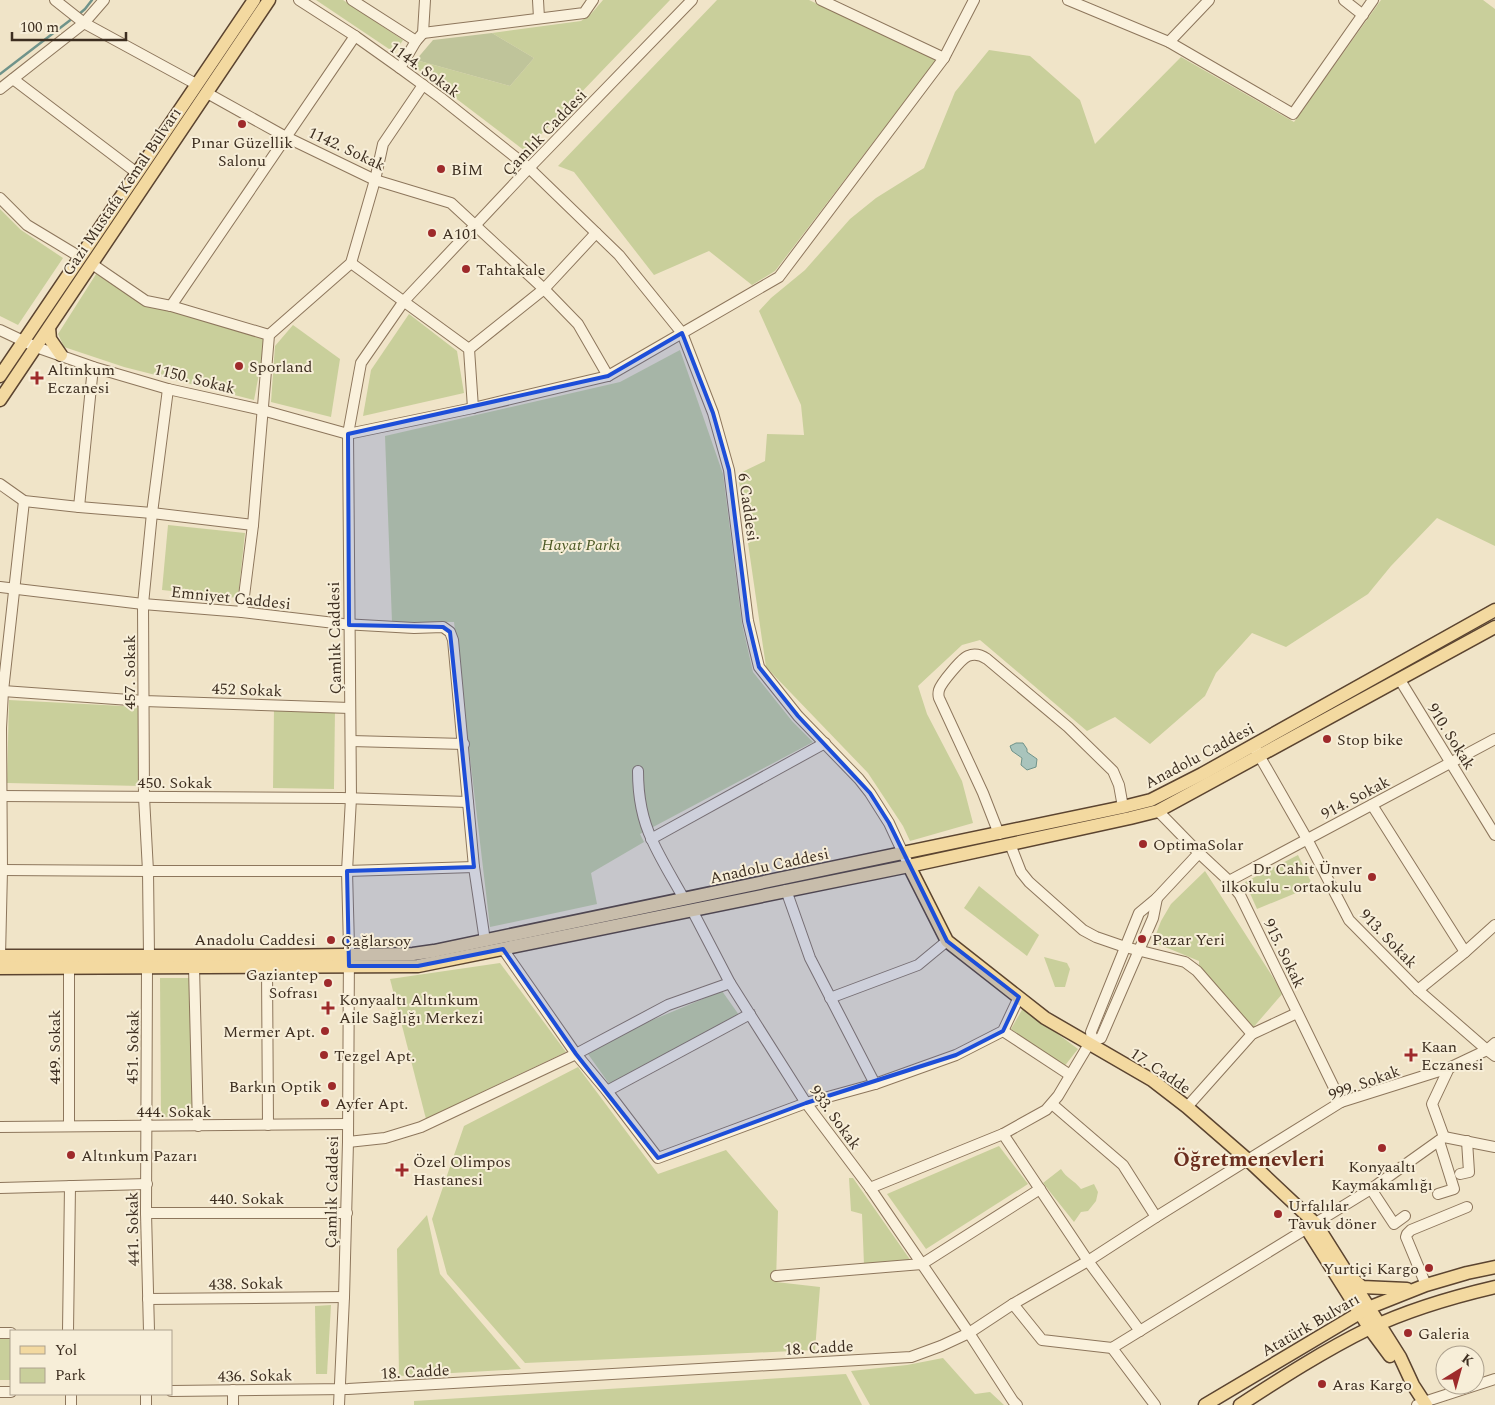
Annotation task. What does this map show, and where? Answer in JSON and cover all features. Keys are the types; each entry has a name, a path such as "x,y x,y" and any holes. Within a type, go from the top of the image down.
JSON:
{"main road":[{"name":"Gazi Mustafa Kemal Bulvarı","path":"0,376 254,0"},
{"name":"Gazi Mustafa Kemal Bulvarı","path":"0,400 269,0"},
{"path":"49,328 50,339 61,355"},
{"name":"Anadolu Caddesi","path":"0,956 148,962 349,960 418,966 909,866 1130,818 1158,810 1256,750 1495,610"},
{"name":"Anadolu Caddesi","path":"0,968 69,968 148,962 194,967 267,967 434,951 1123,807 1151,800 1256,750 1400,680 1495,627"},
{"name":"17. Cadde","path":"909,866 947,941 1045,1018 1090,1042 1152,1080 1248,1160 1311,1226 1346,1274 1374,1327 1400,1357 1422,1404"},
{"path":"1311,1226 1364,1310"},
{"name":"Atatürk Bulvarı","path":"1205,1405 1364,1310 1421,1287 1467,1273 1495,1267"},
{"path":"1346,1274 1362,1287 1382,1289 1421,1287"},
{"name":"Atatürk Bulvarı","path":"1240,1405 1336,1346 1374,1327 1436,1303 1495,1287"}],"street":[{"path":"54,0 78,19 196,84"},
{"path":"0,89 78,19 104,0"},
{"name":"1144. Sokak","path":"299,0 400,68 529,168"},
{"path":"352,0 419,37 539,18 584,13 593,0"},
{"path":"400,68 419,37 425,0"},
{"path":"538,0 539,18"},
{"name":"Çamlık Caddesi","path":"339,1405 348,1142 349,960 347,871 351,798 351,740 348,434 360,363 404,301 529,168 692,0"},
{"path":"821,0 944,58"},
{"path":"348,434 473,408 608,376 779,277 944,58 974,0"},
{"path":"1068,0 1169,42 1293,114 1373,0"},
{"path":"1169,42 1209,0"},
{"path":"1344,0 1363,15"},
{"path":"171,306 355,36"},
{"path":"13,79 137,172"},
{"path":"242,612 253,525 269,334 351,263 375,180 383,144 422,85"},
{"name":"1142. Sokak","path":"207,93 286,137 375,180 451,203 544,289 578,324 608,376"},
{"name":"6 Caddesi","path":"529,168 619,255 682,333 713,413 729,470 748,621 760,667 798,716 859,779 870,793 889,823 909,866"},
{"path":"0,198 27,225 80,257"},
{"path":"469,349 544,289 596,233"},
{"path":"351,263 469,349 473,408"},
{"path":"92,264 146,301 171,306 269,334"},
{"name":"1150. Sokak","path":"0,330 23,341 93,367 348,434"},
{"path":"79,507 93,367"},
{"name":"457. Sokak","path":"148,962 148,871 144,797 143,604 152,513 168,388"},
{"path":"0,484 24,501 253,525"},
{"path":"0,956 2,870 1,728 3,691 24,501"},
{"name":"Emniyet Caddesi","path":"0,587 349,625 414,628 443,627 450,632 453,640 464,744"},
{"path":"998,834 983,793 938,693 942,685 964,658 972,655 982,656 994,665 1068,728 1108,766 1117,779 1123,807"},
{"name":"910. Sokak","path":"1400,680 1495,835"},
{"name":"452 Sokak","path":"3,691 144,700 350,708"},
{"name":"914. Sokak","path":"1229,881 1495,738"},
{"path":"351,740 464,744 474,867 485,941"},
{"path":"651,839 825,743"},
{"name":"913. Sokak","path":"1256,750 1307,839 1349,920 1418,990 1491,1053"},
{"path":"638,771 638,791 643,816 651,839 684,899"},
{"name":"450. Sokak","path":"1,796 351,798 468,802"},
{"path":"1372,805 1465,952"},
{"name":"915. Sokak","path":"1158,810 1229,881 1240,895 1341,1102"},
{"path":"1010,844 1021,872 1034,887 1083,930 1096,937 1125,947 1180,960 1189,964 1252,1034"},
{"path":"870,1188 1004,1134 1038,1115 1052,1104 1090,1042 1090,1032 1139,913 1199,853"},
{"path":"2,870 347,871 474,867"},
{"path":"786,890 810,958 875,1084"},
{"path":"1090,1042 1101,1038 1152,918 1156,898"},
{"name":"933. Sokak","path":"692,910 730,982 806,1103 870,1188 1017,1405"},
{"path":"1418,990 1495,925"},
{"path":"830,998 918,965 947,941"},
{"path":"503,949 576,1054 658,1158 806,1103 875,1084 956,1055 1003,1031 1019,997"},
{"name":"451. Sokak","path":"146,1126 148,962"},
{"path":"194,967 198,1126"},
{"path":"267,967 268,1125"},
{"name":"449. Sokak","path":"69,968 69,1126"},
{"path":"348,1142 385,1138 420,1127 576,1054 668,1006 730,982"},
{"path":"1186,1107 1252,1034 1297,1013"},
{"path":"607,1091 750,1014"},
{"path":"1003,1031 1070,1075"},
{"name":"999. Sokak","path":"1248,1160 1341,1102 1491,1053 1495,1043"},
{"path":"1438,1194 1454,1189 1432,1104 1449,1068"},
{"path":"1052,1104 1123,1165 1156,1217"},
{"name":"444. Sokak","path":"0,1127 347,1124"},
{"name":"441. Sokak","path":"146,1126 148,1330"},
{"path":"1004,1134 1088,1261 1140,1332"},
{"path":"1013,1304 1042,1340 1112,1348 1371,1189 1441,1139 1467,1141 1495,1147"},
{"path":"1460,1174 1469,1172 1467,1141"},
{"name":"18. Cadde","path":"339,1390 911,1357 969,1333 1013,1304 1088,1261 1248,1160"},
{"path":"0,1188 147,1184"},
{"path":"68,1330 70,1186"},
{"path":"776,1276 922,1264 1040,1188"},
{"path":"1371,1189 1394,1224 1405,1216"},
{"path":"1421,1287 1406,1234 1410,1230 1467,1207"},
{"name":"440. Sokak","path":"146,1213 347,1213"},
{"name":"438. Sokak","path":"148,1300 344,1297"},
{"path":"1112,1348 1155,1405"},
{"path":"1422,1404 1495,1379"},
{"path":"232,1390 232,1405"},
{"name":"436. Sokak","path":"172,1391 339,1390"}],"highlighted area":[{"path":"682,333 713,413 729,470 748,621 759,667 798,716 870,793 889,823 947,941 1019,997 1003,1031 956,1055 806,1103 658,1158 576,1054 503,949 418,966 349,966 347,871 474,867 450,632 443,627 349,625 348,434 608,376"}],"green space":[{"path":"316,0 343,0 403,40 395,53"},
{"path":"603,0 670,0 525,151 412,65 416,60 510,86 534,58 492,33 581,21 591,14"},
{"path":"717,0 809,0 936,60 775,271 752,285 709,251 654,275 574,172 558,166"},
{"path":"1381,0 1483,0 1495,9 1495,546 1437,518 1391,566 1368,594 1286,647 1252,633 1216,673 1205,696 1150,744 1115,717 1087,731 980,640 962,645 918,686 927,714 962,781 973,823 910,841 903,826 868,773 766,667 738,474 765,461 767,434 804,435 801,405 759,311 771,298 805,270 850,219 876,198 924,168 955,92 989,50 1030,56 1080,100 1095,144 1181,57 1294,122"},
{"path":"492,33 534,58 510,86 416,60 433,40"},
{"path":"0,209 21,230 63,258 18,325 0,316"},
{"path":"98,271 145,302 266,337 254,400 124,367 64,347 58,334"},
{"path":"409,314 457,351 464,393 363,416 371,370"},
{"path":"293,325 340,359 331,417 271,402 275,346"},
{"name":"Hayat Parkı","path":"680,350 723,474 742,624 753,672 792,721 813,742 640,834 644,842 591,873 597,904 490,927 454,622 392,622 385,436 620,382"},
{"path":"168,525 245,533 238,598 162,590"},
{"path":"9,700 141,707 141,786 7,783"},
{"path":"274,708 335,709 334,789 273,788"},
{"path":"1298,855 1313,886 1257,909 1245,882"},
{"path":"1205,871 1283,993 1251,1030 1199,969 1199,961 1153,942 1161,921 1171,904"},
{"path":"979,886 1039,935 1027,956 964,908"},
{"path":"1044,957 1067,963 1070,969 1065,987 1055,987"},
{"path":"500,963 566,1052 426,1119 390,979"},
{"path":"160,978 191,978 192,1117 161,1117"},
{"path":"722,991 739,1015 610,1085 588,1054 638,1026"},
{"path":"1023,1008 1078,1049 1063,1068 1011,1029"},
{"path":"578,1067 658,1174 726,1150 778,1211 776,1282 820,1287 815,1350 525,1363 447,1274 432,1219 464,1126"},
{"path":"999,1146 1028,1184 926,1249 887,1194"},
{"path":"1061,1169 1081,1189 1094,1184 1098,1192 1096,1201 1088,1211 1081,1212 1074,1222 1043,1183"},
{"path":"849,1178 853,1178 911,1261 864,1265 862,1214 851,1211"},
{"path":"427,1215 440,1274 521,1369 399,1376 397,1249"},
{"path":"331,1305 327,1374 316,1374 315,1306"},
{"path":"0,1338 10,1338 10,1380 0,1380"},
{"path":"943,1358 975,1394 990,1392 1004,1405 870,1405 851,1371 907,1365"},
{"path":"846,1374 862,1405 414,1405 414,1401"}],"water":[{"path":"1016,743 1023,743 1027,752 1037,759 1036,767 1027,770 1021,765 1022,758 1012,751 1010,746"}],"waterway":[{"path":"78,15 92,0"},
{"path":"0,74 73,18"}],"place":[{"name":"Pınar Güzellik Salonu","path":"242,124"},
{"name":"BİM","path":"441,169"},
{"name":"A101","path":"432,233"},
{"name":"Tahtakale","path":"466,269"},
{"name":"Sporland","path":"239,366"},
{"name":"Altınkum Eczanesi","path":"37,378"},
{"name":"Stop bike","path":"1327,739"},
{"name":"OptimaSolar","path":"1143,844"},
{"name":"Dr Cahit Ünver ilkokulu - ortaokulu","path":"1372,877"},
{"name":"Pazar Yeri","path":"1142,939"},
{"name":"Çağlarsoy","path":"331,940"},
{"name":"Gaziantep Sofrası","path":"328,983"},
{"name":"Konyaaltı Altınkum Aile Sağlığı Merkezi","path":"328,1008"},
{"name":"Mermer Apt.","path":"325,1031"},
{"name":"Tezgel Apt.","path":"324,1055"},
{"name":"Kaan Eczanesi","path":"1411,1055"},
{"name":"Barkın Optik","path":"332,1086"},
{"name":"Ayfer Apt.","path":"325,1103"},
{"name":"Konyaaltı Kaymakamlığı","path":"1382,1148"},
{"name":"Altınkum Pazarı","path":"71,1155"},
{"name":"Özel Olimpos Hastanesi","path":"402,1170"},
{"name":"Urfalılar Tavuk döner","path":"1278,1214"},
{"name":"Yurtiçi Kargo","path":"1429,1268"},
{"name":"Galeria","path":"1408,1333"},
{"name":"Aras Kargo","path":"1322,1384"}],"district":[{"name":"Öğretmenevleri","path":"1249,1159"}]}
